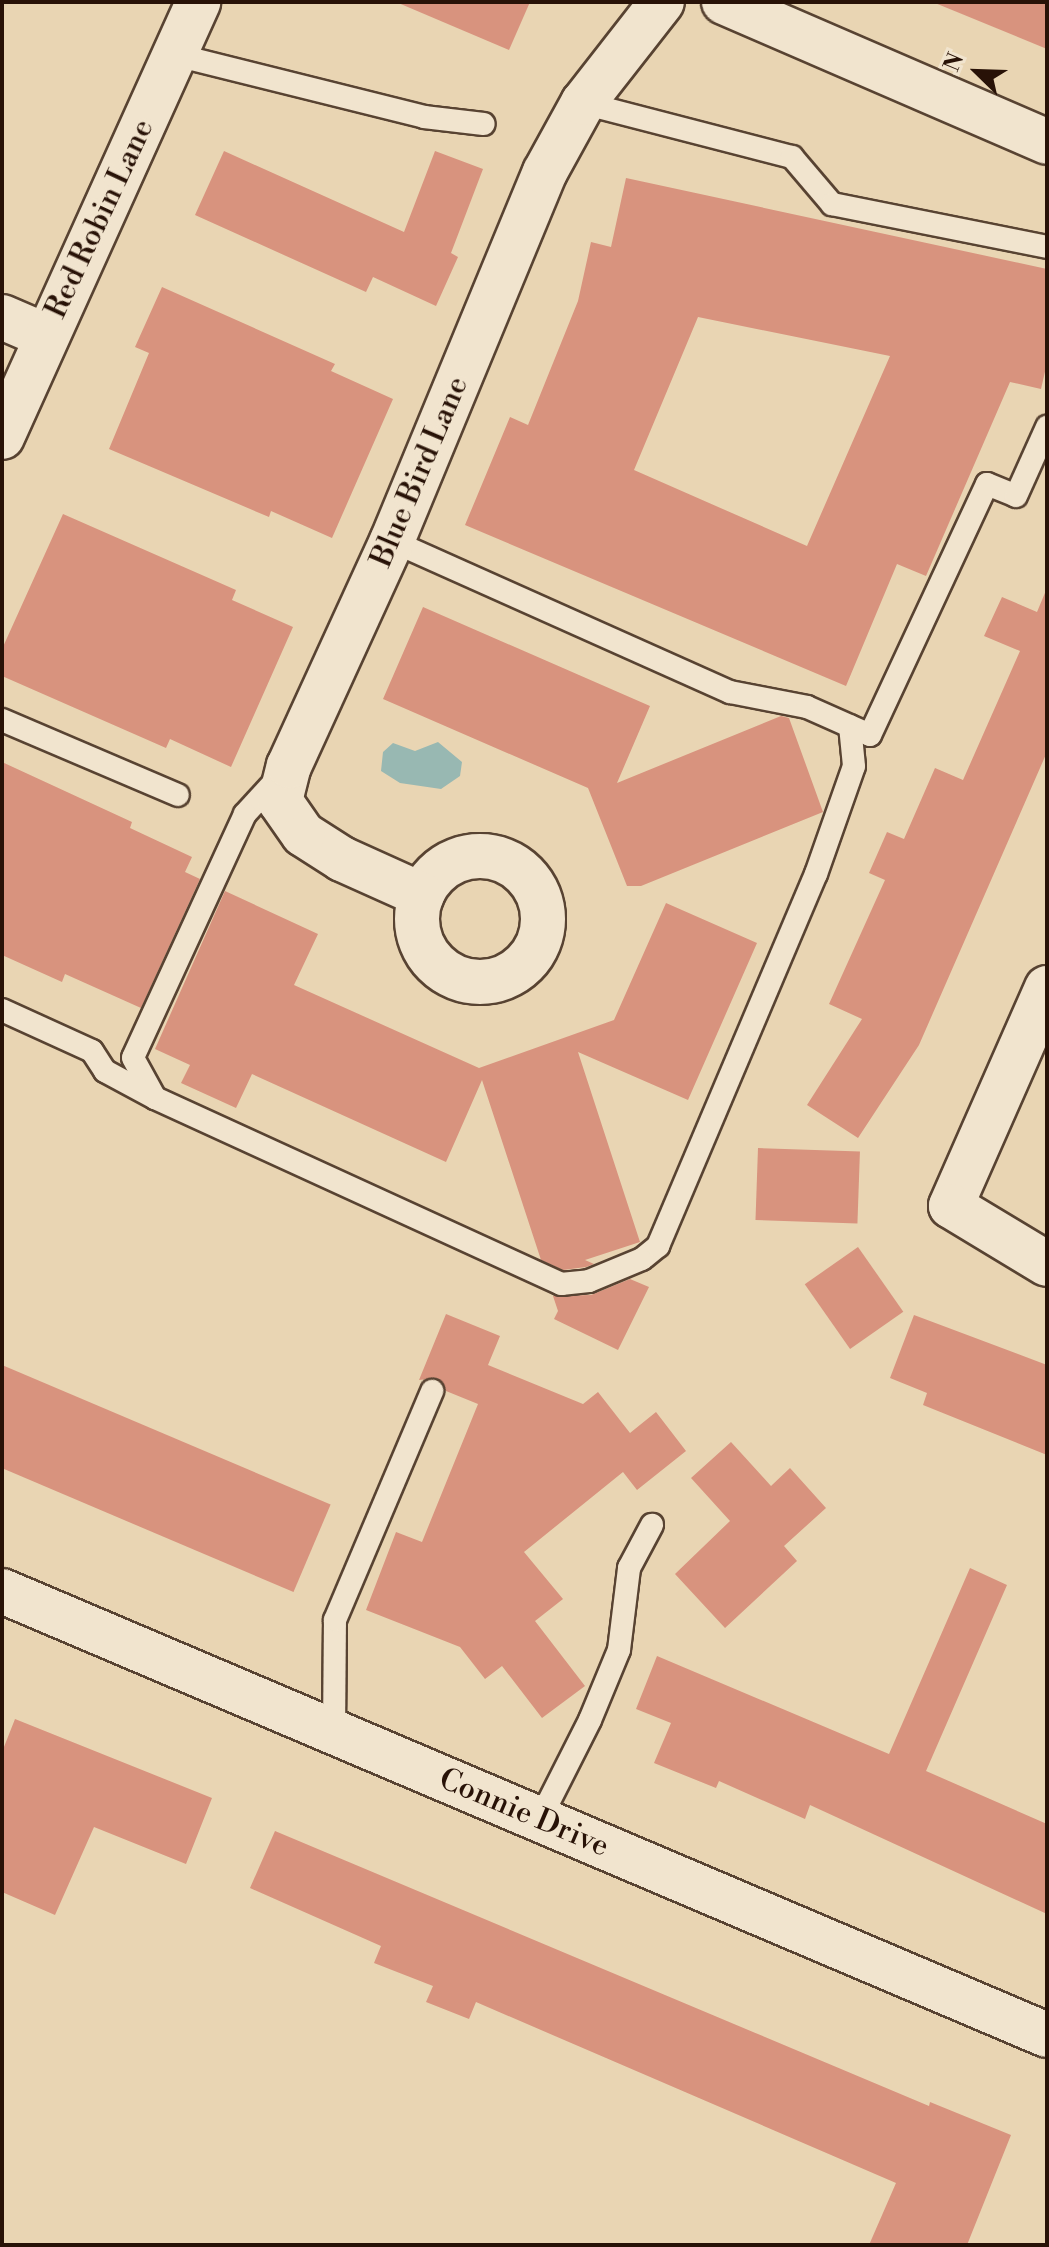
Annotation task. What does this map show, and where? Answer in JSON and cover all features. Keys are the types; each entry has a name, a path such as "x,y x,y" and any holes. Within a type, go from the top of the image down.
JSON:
{"street":[{"name":"Red Robin Lane","path":"2,437 198,2"},
{"name":"Blue Bird Lane","path":"422,895 342,859 303,834 280,801 289,766 392,541 545,172 583,103 662,2"},
{"path":"724,2 1047,142"},
{"path":"2,317 46,336"},
{"path":"1047,988 951,1206 1047,1264"},
{"name":"Connie Drive","path":"2,1591 1047,2035"}],"lane":[{"path":"176,55 424,117 484,124"},
{"path":"583,103 792,157 832,204 1047,247"},
{"path":"392,541 730,692 807,707 870,735 987,484 1016,496 1047,427"},
{"path":"2,720 178,795"},
{"path":"2,1010 92,1051 105,1071 155,1098 561,1284 589,1281 642,1259 658,1246 816,874 854,766 850,726"},
{"path":"155,1098 133,1058 245,814 289,766"},
{"path":"334,1732 335,1620 432,1391"},
{"path":"540,1819 590,1720 619,1650 629,1568 652,1525"}],"water":[{"path":"438,742 462,762 460,776 441,789 400,783 381,771 383,752 393,743 415,751"}],"building":[{"path":"396,2 530,2 509,50"},
{"path":"935,2 1047,2 1047,49 935,3"},
{"path":"224,151 404,232 435,151 483,169 451,253 458,257 436,306 373,277 366,292 195,215"},
{"path":"626,178 1047,269 1047,363 1041,389 1010,382 926,576 897,564 846,686 465,525 510,417 528,425 578,301 591,242 611,247","holes":["698,317 890,356 807,546 634,470"]},
{"path":"162,287 335,364 331,371 393,399 332,538 271,511 269,517 109,449 149,353 135,347"},
{"path":"63,514 236,590 232,600 293,627 231,767 170,739 166,748 2,676 2,649"},
{"path":"1047,588 1047,752 919,1045 858,1138 807,1105 862,1019 829,1004 885,880 869,873 887,832 904,839 935,768 963,780 1020,651 984,636 1002,597 1037,612"},
{"path":"423,607 650,706 617,783 781,716 789,718 823,812 641,886 627,886 588,788 383,699"},
{"path":"2,762 132,822 130,828 192,857 185,872 200,879 141,1008 65,974 62,982 2,955"},
{"path":"225,891 318,934 294,985 479,1068 614,1020 666,903 757,943 688,1100 578,1052 640,1242 585,1260 594,1264 586,1267 563,1270 541,1260 482,1080 446,1162 252,1074 236,1108 181,1083 190,1065 155,1049"},
{"path":"758,1148 860,1152 857,1224 755,1220"},
{"path":"858,1247 903,1312 850,1349 805,1284"},
{"path":"630,1279 649,1287 618,1350 554,1319 558,1311 553,1296 591,1295"},
{"path":"446,1314 500,1336 488,1365 583,1404 598,1392 630,1433 656,1412 686,1451 637,1490 623,1472 524,1552 563,1599 535,1621 585,1686 542,1718 502,1666 485,1679 460,1647 366,1610 396,1532 422,1542 478,1404 446,1391 437,1378 419,1380"},
{"path":"914,1315 1047,1365 1047,1455 923,1405 927,1393 890,1378"},
{"path":"2,1365 331,1504 294,1592 2,1468"},
{"path":"731,1442 771,1486 790,1468 826,1508 784,1546 797,1561 725,1628 675,1574 730,1521 691,1478"},
{"path":"970,1568 1007,1585 926,1771 1047,1824 1047,1914 810,1805 805,1819 719,1781 716,1788 654,1763 671,1723 636,1709 657,1656 889,1754"},
{"path":"15,1719 212,1798 186,1864 94,1827 55,1915 2,1892 2,1752"},
{"path":"275,1831 929,2106 930,2102 1011,2135 967,2245 869,2245 896,2183 476,2002 469,2019 426,2002 433,1986 374,1963 381,1946 250,1888"}]}
